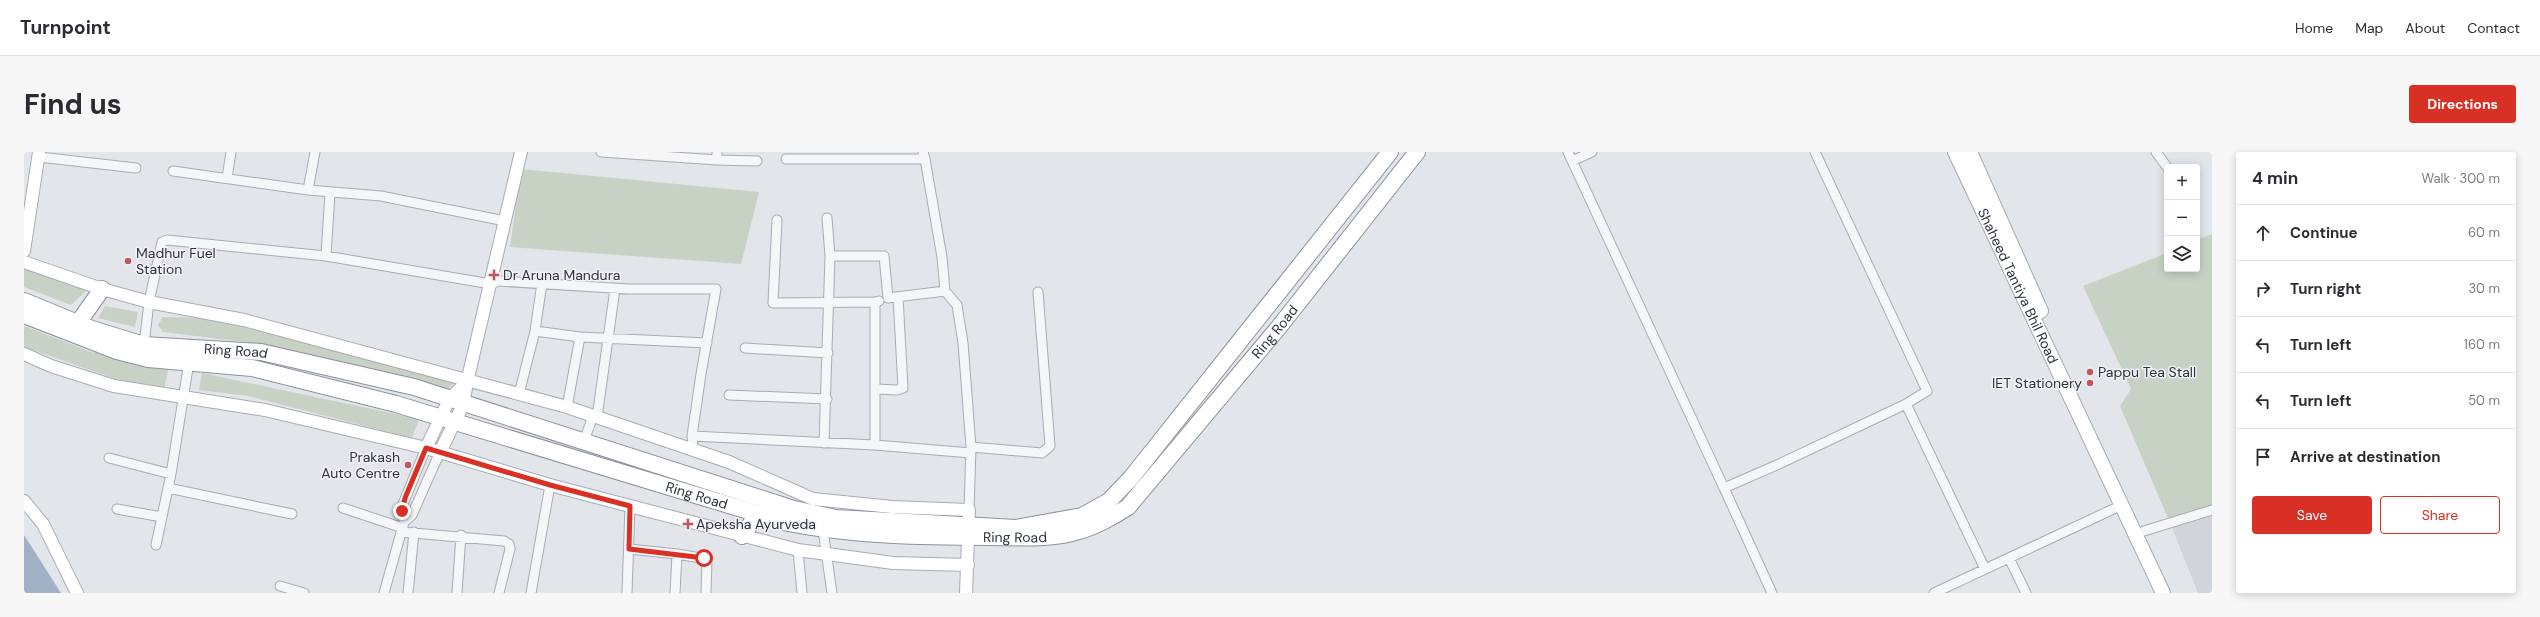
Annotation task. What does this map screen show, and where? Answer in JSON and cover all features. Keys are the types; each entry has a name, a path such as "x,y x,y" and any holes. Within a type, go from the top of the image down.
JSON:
{"highway":[{"name":"Ring Road","path":"24,301 78,323 144,345 261,352 414,387 794,509 836,518 1016,528 1082,516 1108,501 1131,478 1390,152"},
{"name":"Ring Road","path":"24,315 117,351 148,359 252,368 447,420 788,524 823,530 968,525 1034,537 1078,532 1105,522 1128,507 1279,327 1417,152"},
{"path":"78,323 102,289"},
{"path":"742,536 758,514"}],"main road":[{"name":"Shaheed Tantiya Bhil Road","path":"1955,152 2122,505 2144,531 2173,593"},
{"name":"Shaheed Tantiya Bhil Road","path":"1970,152 2134,520 2163,593"}],"street":[{"path":"227,178 230,152"},
{"path":"308,190 315,152"},
{"path":"384,593 403,527 403,504 426,448 447,420 467,382 521,152"},
{"path":"601,152 717,156 757,161"},
{"path":"1568,152 1772,593"},
{"path":"1572,161 1592,152"},
{"path":"1724,488 1779,464 1906,404 1927,391 1815,152"},
{"path":"2156,152 2165,164"},
{"path":"24,251 39,155 136,168"},
{"path":"786,159 924,155 942,257 944,291 957,306 964,343 971,450 966,593"},
{"path":"173,172 308,190 381,196 505,221"},
{"path":"326,256 330,192"},
{"path":"824,443 827,399 830,256 827,218"},
{"path":"776,220 772,303 875,302 888,298 944,291"},
{"path":"144,345 149,302 164,240 326,256 490,284 498,281 615,289 716,289 692,442"},
{"path":"830,256 884,256 888,298"},
{"path":"24,262 102,289 149,302 258,324 345,346 467,382 519,394 692,442 729,462 813,499 892,507 968,525"},
{"path":"519,394 535,331 542,283"},
{"path":"584,441 595,416 610,338 615,289"},
{"path":"692,442 824,443 1042,453 1050,446 1038,292"},
{"path":"876,389 897,390 903,388 898,297"},
{"path":"875,302 875,445"},
{"path":"535,331 580,336 708,343"},
{"path":"567,408 580,336"},
{"path":"745,348 828,353"},
{"path":"24,354 51,366 114,386 265,410 426,448 550,485 798,550 893,563 968,565"},
{"path":"156,545 171,474 189,362"},
{"path":"729,395 827,399"},
{"path":"1906,404 1985,569"},
{"path":"403,527 412,515 440,452 447,420"},
{"path":"109,458 171,474"},
{"path":"531,593 550,485"},
{"path":"168,488 292,514"},
{"path":"24,501 43,524 77,593"},
{"path":"1934,593 2122,505"},
{"path":"627,593 630,506"},
{"path":"117,508 162,517"},
{"path":"343,508 403,527 414,532 461,535 504,541 509,544 499,593"},
{"path":"2144,531 2212,510"},
{"path":"823,530 832,593"},
{"path":"408,593 414,532"},
{"path":"457,593 461,535"},
{"path":"629,549 677,554 707,560 706,593"},
{"path":"798,550 802,593"},
{"path":"675,593 677,554"},
{"path":"2009,558 2026,593"},
{"path":"280,586 304,593"}],"shaded area":[{"path":"2212,509 2212,593 2198,593 2170,523"}],"green space":[{"path":"521,169 759,192 741,264 510,247"},
{"path":"2212,234 2212,510 2170,523 2120,406 2131,389 2083,286 2164,254 2164,272 2200,272 2200,239"},
{"path":"24,267 87,290 71,305 24,287"},
{"path":"105,306 138,312 135,327 98,318"},
{"path":"163,317 207,318 334,349 454,383 446,391 244,342 163,332 158,325"},
{"path":"24,326 91,352 169,367 164,390 122,381 24,347"},
{"path":"202,373 419,419 412,438 248,396 199,390"}],"water":[{"path":"24,535 61,593 24,593"}],"place":[{"name":"Madhur Fuel Station","path":"128,261"},
{"name":"Dr Aruna Mandura","path":"494,275"},
{"name":"Pappu Tea Stall","path":"2090,372"},
{"name":"IET Stationery","path":"2090,383"},
{"name":"Prakash Auto Centre","path":"408,465"},
{"name":"Apeksha Ayurveda","path":"688,524"}],"route":[{"path":"402,511 405,498 426,448 550,485 630,506 629,549 704,558"}]}
